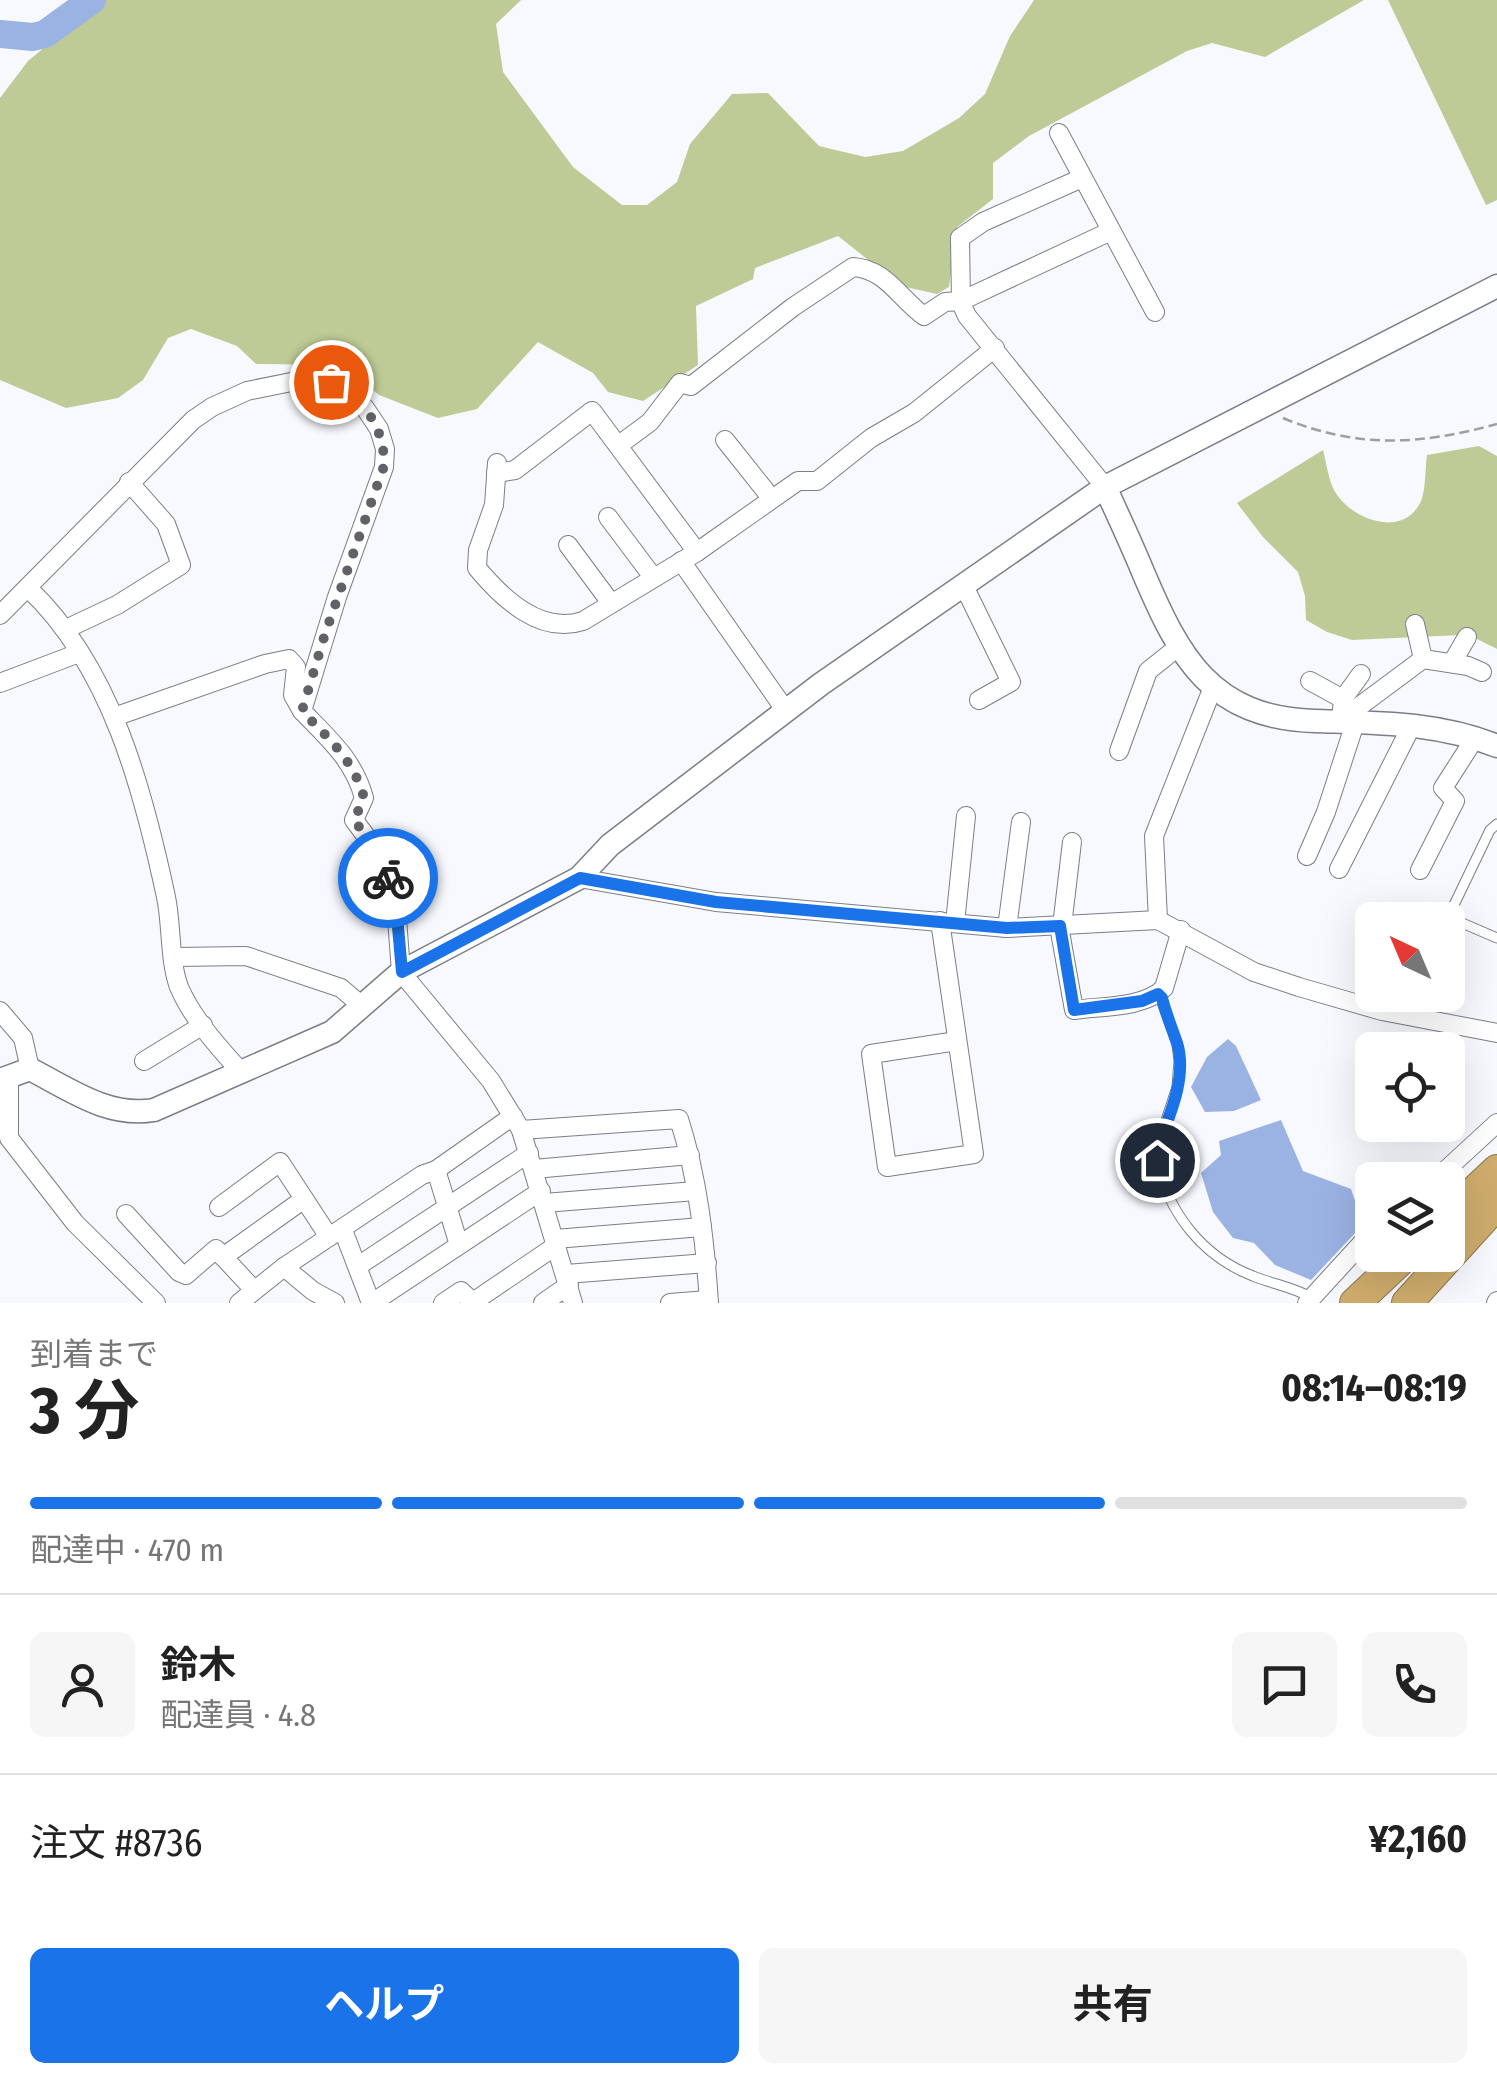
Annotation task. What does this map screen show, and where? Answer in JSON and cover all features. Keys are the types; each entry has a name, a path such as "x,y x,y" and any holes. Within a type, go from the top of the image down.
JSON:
{"highway":[{"path":"1465,1200 1497,1170"},
{"path":"1408,1303 1497,1204"},
{"path":"1432,1303 1497,1224"},
{"path":"1354,1303 1388,1272"}],"street":[{"path":"1058,133 1154,312"},
{"path":"1082,178 983,222 960,238 961,301 967,316 1105,487 1187,662 1213,687 1258,711 1288,719 1346,713 1412,724 1497,746"},
{"path":"619,446 650,422 680,382 691,386 853,266 893,284 924,316 945,302 961,301 1111,232"},
{"path":"13,1075 136,1114 154,1110 332,1032 402,972 580,878 610,845 786,710 1105,487 1497,286"},
{"path":"786,710 689,557 619,446 592,411 515,470 497,468 494,505 476,563 509,602 560,626 582,621 689,557 798,482 817,481 871,438 914,413 995,348"},
{"path":"0,615 193,420 247,391 301,380 331,382 352,394 379,429 385,449 384,466 302,711"},
{"path":"726,440 772,499"},
{"path":"66,629 117,605 181,565 166,524 129,482"},
{"path":"608,517 653,576"},
{"path":"568,545 611,603"},
{"path":"964,584 1011,682 979,700"},
{"path":"29,589 66,629 114,717 154,845 167,902 178,986 242,1073"},
{"path":"1416,624 1422,659"},
{"path":"1452,663 1467,637"},
{"path":"1119,751 1148,670 1178,647"},
{"path":"0,683 79,653"},
{"path":"114,717 238,673 289,659 296,667 293,696 358,775 364,798 354,820 387,872 396,905 402,972 490,1081 516,1123 532,1161 569,1288"},
{"path":"1346,713 1422,659 1482,672"},
{"path":"1307,856 1326,812 1346,713 1360,674"},
{"path":"1310,681 1346,713"},
{"path":"1158,920 1154,836 1213,687"},
{"path":"1338,869 1412,724"},
{"path":"1420,870 1455,801 1443,788 1474,738"},
{"path":"957,1041 871,1054 887,1167 974,1154 957,1041 947,922 966,816"},
{"path":"1007,928 1021,822"},
{"path":"1072,842 1061,926 1074,1010 1142,1001 1158,994 1164,988 1181,930"},
{"path":"580,878 716,902 1007,928 1158,920 1254,972 1336,1000 1497,1033"},
{"path":"175,957 246,956 341,988 362,1006"},
{"path":"0,1011 22,1038 13,1075 9,1138 75,1224 156,1303"},
{"path":"144,1061 203,1024"},
{"path":"126,1214 186,1275 216,1249 247,1297 284,1267 422,1174 436,1170 516,1123 679,1119 690,1155 702,1227 709,1302 670,1303"},
{"path":"1455,1162 1497,1122"},
{"path":"358,1266 447,1208 532,1161 690,1155"},
{"path":"220,1208 280,1162 358,1266 371,1303 542,1197 696,1191"},
{"path":"436,1170 459,1245"},
{"path":"224,1257 304,1199"},
{"path":"443,1303 460,1291 473,1302 556,1242 702,1227"},
{"path":"1317,1299 1355,1253"},
{"path":"543,1303 569,1288 706,1263"},
{"path":"284,1267 306,1297 335,1303"}],"lane":[{"path":"1497,824 1490,830 1454,905 1441,914 1497,938"},
{"path":"1158,994 1177,1044 1179,1061 1177,1087 1156,1151 1157,1160 1184,1223 1196,1240 1222,1262 1317,1299"}],"path":[{"path":"1267,404 1284,418 1317,432 1371,442 1421,441 1497,424"}],"green space":[{"path":"102,0 521,0 496,24 503,72 573,167 622,205 647,205 677,182 690,144 732,94 768,93 819,146 865,157 903,151 959,118 985,94 1010,36 1034,0 1364,0 1265,57 1212,43 1187,51 1029,136 993,163 993,199 957,227 949,287 937,294 901,286 838,236 755,268 753,279 696,306 698,365 643,401 608,392 593,373 538,342 477,409 438,418 379,395 343,365 256,364 237,346 191,329 168,338 143,380 118,398 66,408 0,380 0,98 28,61"},
{"path":"1388,0 1497,0 1497,200 1486,205"},
{"path":"1479,446 1497,456 1497,649 1460,635 1352,640 1327,632 1306,620 1298,572 1263,537 1237,503 1323,450 1333,488 1350,508 1375,521 1402,520 1421,501 1427,455"}],"water":[{"path":"1228,1039 1236,1046 1261,1100 1234,1111 1205,1112 1191,1087 1207,1057"},
{"path":"1281,1120 1303,1171 1351,1189 1355,1233 1311,1280 1275,1265 1254,1243 1233,1238 1213,1212 1201,1173 1221,1155 1219,1141"}],"waterway":[{"path":"0,34 45,34 92,0"}],"way so far":[{"path":"331,382 352,394 379,429 385,449 384,466 302,711 349,760 358,775 364,798 354,820 374,847 388,878"}],"route":[{"path":"388,878 396,905 402,972 580,878 716,902 1007,928 1060,926 1074,1010 1142,1001 1158,994 1162,998 1179,1061 1177,1087 1156,1151 1157,1160"}]}
